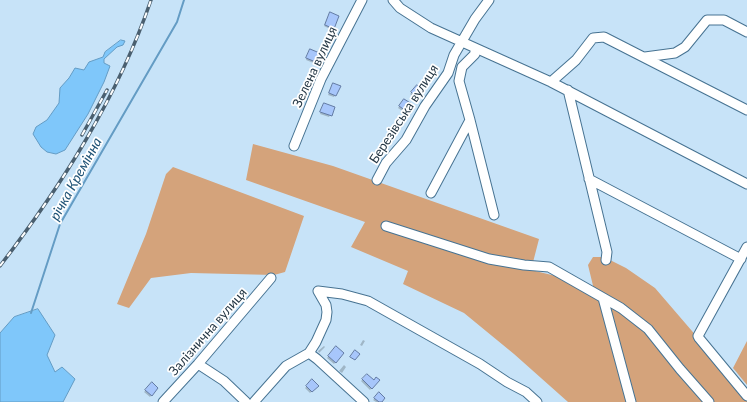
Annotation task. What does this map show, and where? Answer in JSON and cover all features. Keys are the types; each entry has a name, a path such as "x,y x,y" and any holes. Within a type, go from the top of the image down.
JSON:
{"street":[{"name":"Зелена вулиця","path":"294,146 321,79 362,0"},
{"path":"393,0 400,8 431,28 568,90 747,184"},
{"name":"Березівська вулиця","path":"377,180 386,163 406,140 425,106 448,73 454,55 475,19 489,0"},
{"path":"645,57 675,53 685,47 708,20 724,20 747,32"},
{"path":"551,82 576,60 593,38 604,37 747,110"},
{"path":"475,48 475,54 462,67 459,81 494,215"},
{"path":"568,90 607,252 606,260"},
{"path":"431,193 470,120"},
{"path":"589,179 741,259"},
{"path":"386,226 489,259 524,265 549,267 621,308 648,329 709,402"},
{"path":"747,247 698,336 747,396"},
{"name":"Залізнична вулиця","path":"163,402 198,364 271,278"},
{"path":"254,402 286,366 308,353 316,342 326,320 327,312 326,305 318,291 342,294 368,301 480,364 507,382 526,392 537,402"},
{"path":"603,298 631,402"},
{"path":"308,353 321,362 364,402"},
{"path":"198,364 224,381 246,402"}],"shaded area":[{"path":"253,144 333,166 539,239 531,270 560,277 595,294 588,265 593,257 604,257 626,268 655,288 747,395 747,402 568,402 514,354 464,313 403,284 408,271 351,247 365,222 246,180"},
{"path":"173,167 304,216 285,272 274,275 191,273 151,278 129,308 117,304 146,234 166,174"},
{"path":"747,341 747,385 733,368"}],"water":[{"path":"121,40 125,41 123,45 117,47 104,59 104,63 110,66 104,82 88,114 65,150 56,154 47,152 41,147 33,134 36,127 47,120 59,103 60,88 75,68 84,70 89,62 103,57 105,52"},
{"path":"38,309 55,335 47,355 55,372 62,367 75,379 63,402 0,402 0,333 14,317"}],"building":[{"path":"330,12 339,16 334,29 325,25"},
{"path":"310,49 322,54 318,63 306,58"},
{"path":"333,83 341,86 336,96 329,93"},
{"path":"417,85 423,91 417,98 411,92"},
{"path":"404,99 412,104 406,111 399,106"},
{"path":"324,103 335,107 332,116 320,112"},
{"path":"336,346 344,353 336,363 328,356"},
{"path":"355,350 360,354 355,360 350,357"},
{"path":"367,374 374,380 376,377 380,380 372,389 362,379"},
{"path":"312,379 319,386 312,392 306,386"},
{"path":"152,382 158,388 152,396 145,390"},
{"path":"379,392 385,398 382,402 379,402 374,398"}],"waterway":[{"name":"річка Кремінна","path":"31,313 60,224 177,22 184,0"}],"railway":[{"path":"0,266 45,204 86,139 122,71 138,36 151,0"},
{"path":"82,135 107,90"}]}
